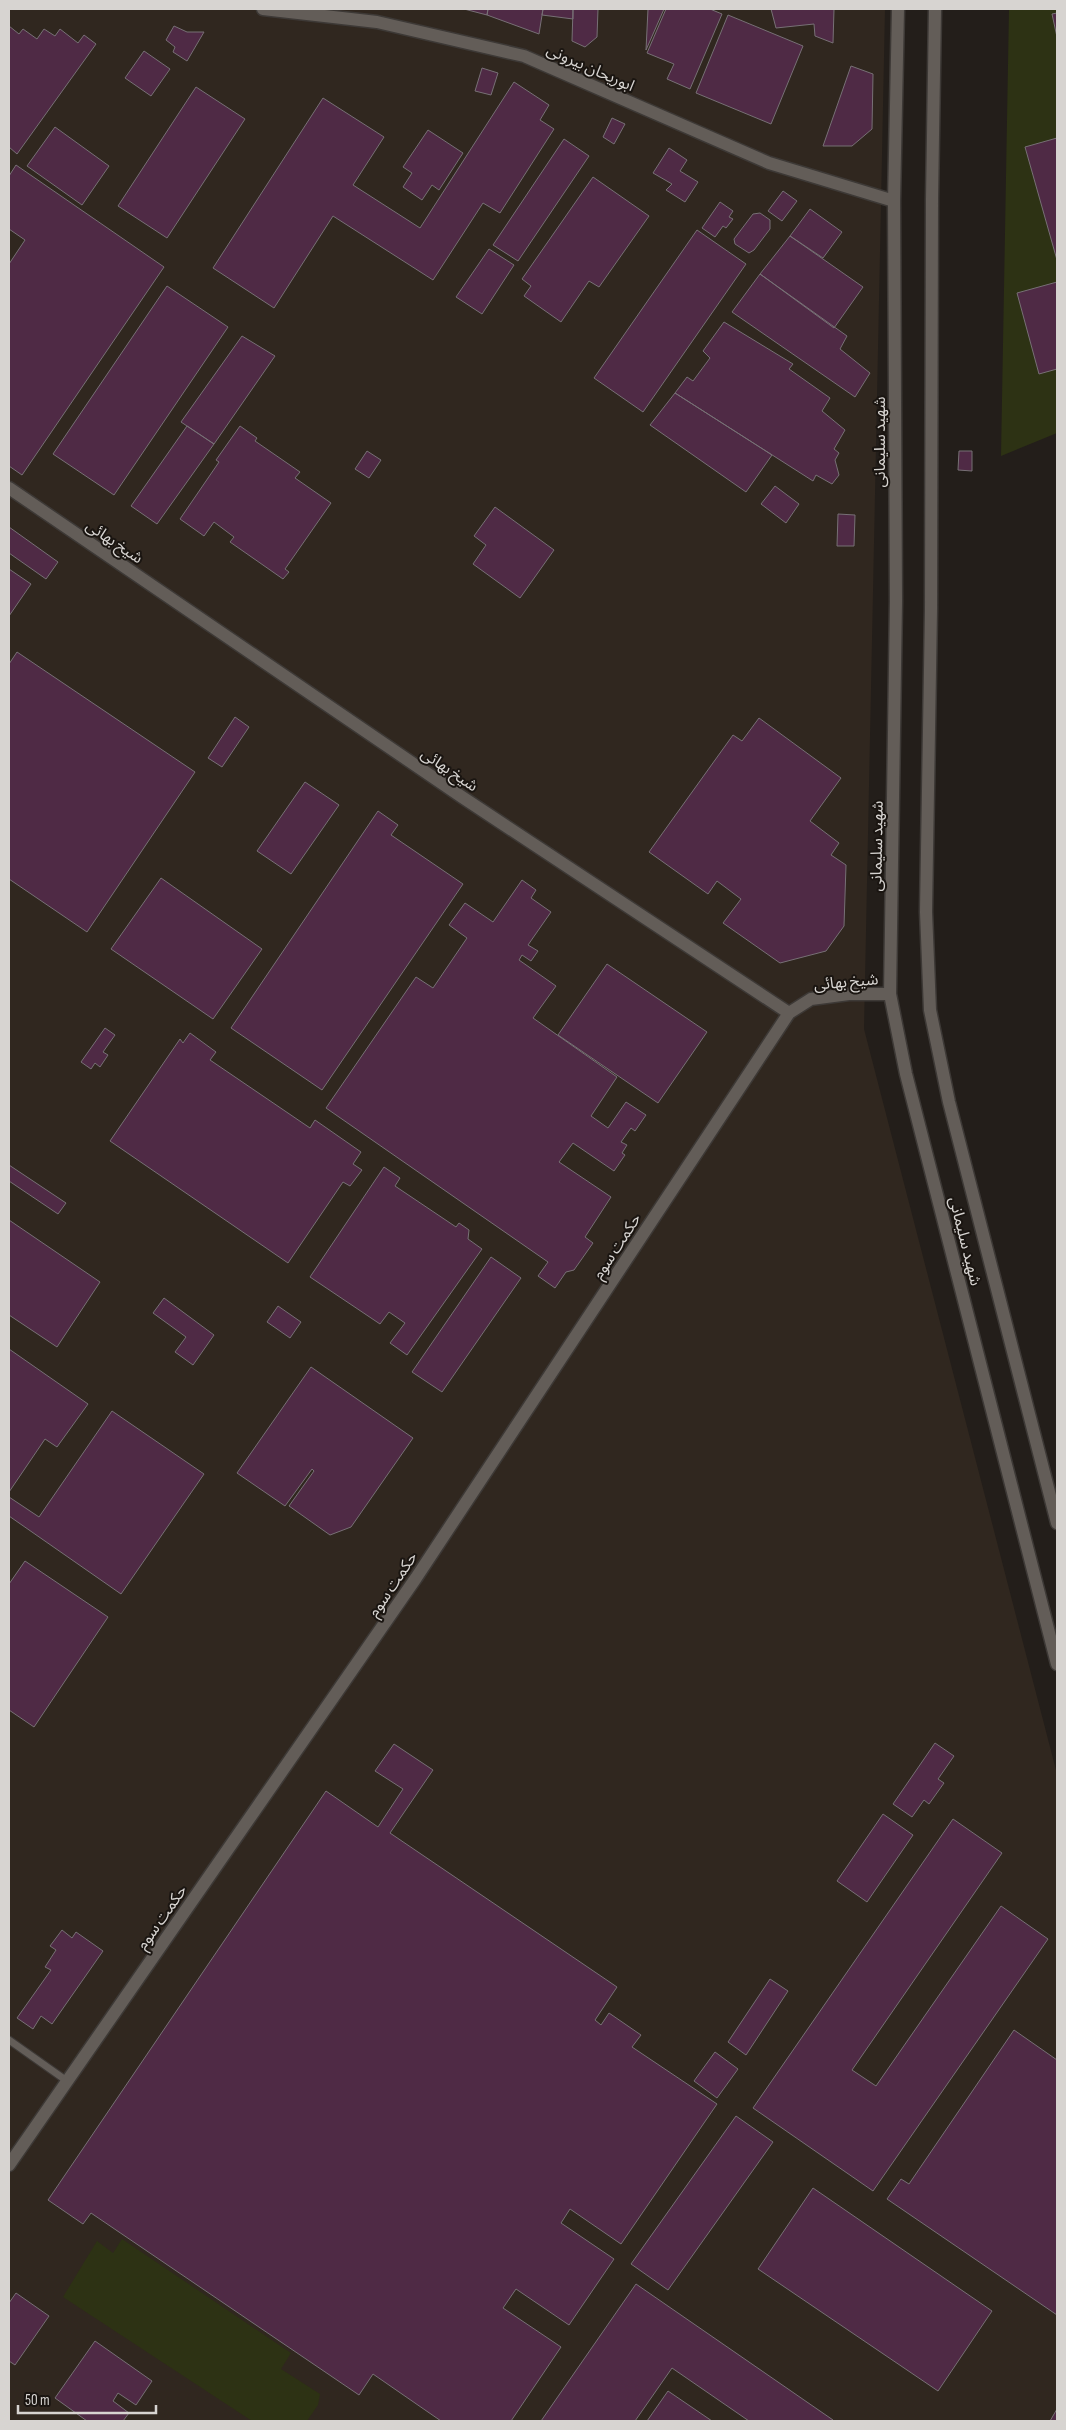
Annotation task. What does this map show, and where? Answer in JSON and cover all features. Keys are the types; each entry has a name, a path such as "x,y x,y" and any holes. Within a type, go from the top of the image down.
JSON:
{"main road":[{"name":"ابوریحان بیرونی","path":"263,9 378,22 524,56 769,163 894,201"},
{"name":"شهید سلیمانی","path":"898,9 894,201 896,601 890,994 906,1074 1057,1664"},
{"name":"شهید سلیمانی","path":"935,9 932,199 932,609 926,912 930,1010 948,1102 1057,1523"},
{"name":"شیخ بهائی","path":"9,488 462,796 789,1012 811,999 849,994 890,994"},
{"name":"حکمت سوم","path":"9,2165 416,1578 789,1012"}],"lane":[{"path":"9,2040 67,2081"}],"shaded area":[{"path":"9,9 885,9 864,1029 1057,1774 1057,2421 9,2421"}],"green space":[{"path":"1009,9 1057,9 1057,433 1001,456"},
{"path":"122,2239 291,2353 281,2369 320,2394 318,2405 307,2421 252,2421 63,2297 97,2241 113,2253"}],"building":[{"path":"464,9 488,9 487,15"},
{"path":"488,9 543,9 539,34 487,15"},
{"path":"543,9 573,9 573,19 542,15"},
{"path":"573,9 598,9 597,37 585,47 572,41"},
{"path":"648,9 664,9 646,50"},
{"path":"666,9 710,9 722,14 690,89 667,79 674,64 647,53"},
{"path":"771,9 834,9 833,43 815,36 814,24 776,28"},
{"path":"1057,13 1057,37 1052,14"},
{"path":"728,15 803,46 771,124 696,93"},
{"path":"9,26 19,34 23,29 37,39 44,29 55,36 60,29 78,43 84,35 96,44 17,154 9,147"},
{"path":"174,26 187,32 204,32 187,61 173,52 175,47 166,40"},
{"path":"144,51 170,69 151,96 125,78"},
{"path":"851,66 873,74 872,129 852,146 823,146"},
{"path":"482,68 498,73 491,95 475,91"},
{"path":"514,82 549,105 540,120 554,129 500,213 483,203 433,280 333,216 274,308 213,268 323,98 384,137 353,185 420,228"},
{"path":"196,87 245,119 167,238 118,206"},
{"path":"612,118 625,124 614,144 603,137"},
{"path":"55,127 109,166 82,205 27,166"},
{"path":"428,130 463,153 439,190 432,185 422,200 403,187 412,173 403,167"},
{"path":"1057,138 1057,260 1025,147"},
{"path":"564,139 589,156 518,261 493,245"},
{"path":"669,148 687,160 680,171 698,182 685,202 666,190 672,184 653,173"},
{"path":"16,165 164,267 22,475 9,466 9,264 25,240 9,229 9,176"},
{"path":"593,177 649,216 599,287 589,281 561,322 524,296 531,286 522,279"},
{"path":"783,191 797,201 782,221 768,211"},
{"path":"720,202 733,211 729,217 733,219 726,228 723,226 715,237 702,228"},
{"path":"810,209 842,232 823,258 790,236"},
{"path":"760,213 770,220 770,229 754,250 749,253 735,244 734,239 753,214"},
{"path":"697,230 746,264 643,412 594,378"},
{"path":"790,236 863,287 834,328 760,274"},
{"path":"489,249 514,265 482,314 456,297"},
{"path":"760,274 847,336 840,349 870,373 855,397 732,312"},
{"path":"1057,282 1057,369 1039,374 1017,293"},
{"path":"167,286 228,327 114,495 53,454"},
{"path":"724,322 793,364 789,369 830,398 822,411 845,430 834,449 839,453 835,460 839,475 832,484 816,475 813,481 675,393 687,377 693,381 710,358 703,351"},
{"path":"242,336 275,356 214,444 181,422"},
{"path":"675,393 772,455 746,492 650,425"},
{"path":"187,426 214,444 157,524 131,506"},
{"path":"240,426 257,438 255,441 300,472 295,478 331,503 285,569 289,572 283,579 230,542 234,537 214,522 204,536 180,519 219,462 216,460"},
{"path":"367,451 381,460 369,478 355,469"},
{"path":"959,451 972,451 972,471 958,470"},
{"path":"775,486 799,504 786,523 761,504"},
{"path":"495,507 554,550 520,598 473,564 486,545 474,536"},
{"path":"838,514 855,515 854,546 837,546"},
{"path":"9,527 58,562 46,579 9,553"},
{"path":"9,569 31,584 9,616"},
{"path":"17,652 195,772 87,932 9,879 9,664"},
{"path":"235,717 249,727 222,767 208,758"},
{"path":"759,718 841,778 810,821 839,843 831,855 846,865 844,926 826,951 780,963 723,923 741,899 717,881 708,894 649,852 733,735 742,741"},
{"path":"305,782 339,805 291,874 257,851"},
{"path":"378,811 398,825 391,835 463,884 322,1090 231,1028"},
{"path":"161,878 262,949 213,1019 111,949"},
{"path":"522,880 536,890 531,898 551,912 528,945 538,951 531,961 522,955 519,960 556,986 533,1018 617,1077 591,1116 608,1128 626,1102 646,1115 635,1131 631,1128 621,1142 627,1145 622,1153 625,1155 614,1171 573,1143 559,1162 611,1197 585,1237 593,1243 574,1270 566,1272 555,1288 538,1276 548,1262 326,1108 416,977 433,988 467,938 449,925 465,903 493,922"},
{"path":"607,964 707,1032 658,1103 558,1035"},
{"path":"105,1028 115,1035 103,1052 108,1055 100,1067 95,1063 91,1069 81,1062"},
{"path":"190,1033 216,1052 210,1060 310,1128 315,1120 361,1152 353,1164 362,1170 350,1186 343,1182 288,1263 110,1141 180,1039 183,1043"},
{"path":"9,1165 66,1203 58,1214 9,1181"},
{"path":"384,1167 400,1178 395,1186 456,1227 459,1223 469,1230 468,1239 482,1249 407,1355 390,1343 405,1323 389,1312 380,1324 310,1277"},
{"path":"9,1220 100,1282 57,1347 9,1315"},
{"path":"491,1257 521,1278 442,1392 412,1372"},
{"path":"164,1298 214,1335 193,1365 175,1352 186,1337 153,1313"},
{"path":"278,1306 301,1322 290,1338 267,1322"},
{"path":"9,1349 88,1404 57,1447 45,1439 9,1492"},
{"path":"311,1367 413,1438 351,1527 330,1535 289,1506 314,1471 312,1469 285,1506 237,1473"},
{"path":"112,1411 204,1474 121,1594 9,1516 9,1497 39,1517"},
{"path":"25,1561 108,1617 34,1727 9,1710 9,1584"},
{"path":"935,1743 954,1756 938,1779 944,1783 929,1804 924,1800 912,1817 893,1804"},
{"path":"394,1744 433,1770 390,1833 617,1987 595,2020 601,2025 609,2013 641,2035 632,2047 717,2104 621,2244 570,2209 561,2223 614,2259 569,2325 516,2289 503,2308 561,2347 511,2421 441,2421 373,2374 359,2395 91,2213 83,2224 48,2200 326,1791 378,1827 403,1789 375,1771"},
{"path":"883,1814 913,1835 867,1902 837,1881"},
{"path":"953,1819 1002,1853 852,2070 876,2086 1001,1906 1048,1939 873,2191 753,2108"},
{"path":"62,1930 72,1938 76,1932 103,1951 52,2024 41,2016 33,2029 17,2018 51,1970 45,1967 56,1950 50,1946"},
{"path":"770,1979 788,1991 746,2055 728,2042"},
{"path":"1014,2030 1057,2060 1057,2315 887,2199 901,2179 909,2184"},
{"path":"715,2052 738,2069 717,2098 694,2081"},
{"path":"736,2116 773,2142 668,2290 631,2264"},
{"path":"813,2188 992,2311 938,2391 758,2269"},
{"path":"636,2284 833,2421 749,2421 672,2368 635,2421 541,2421"},
{"path":"16,2293 49,2316 15,2365 9,2361 9,2303"},
{"path":"95,2341 152,2381 136,2405 118,2393 113,2401 129,2413 123,2421 87,2421 55,2398"},
{"path":"668,2391 712,2421 647,2421"},
{"path":"1057,2409 1057,2421 1050,2421"}]}
